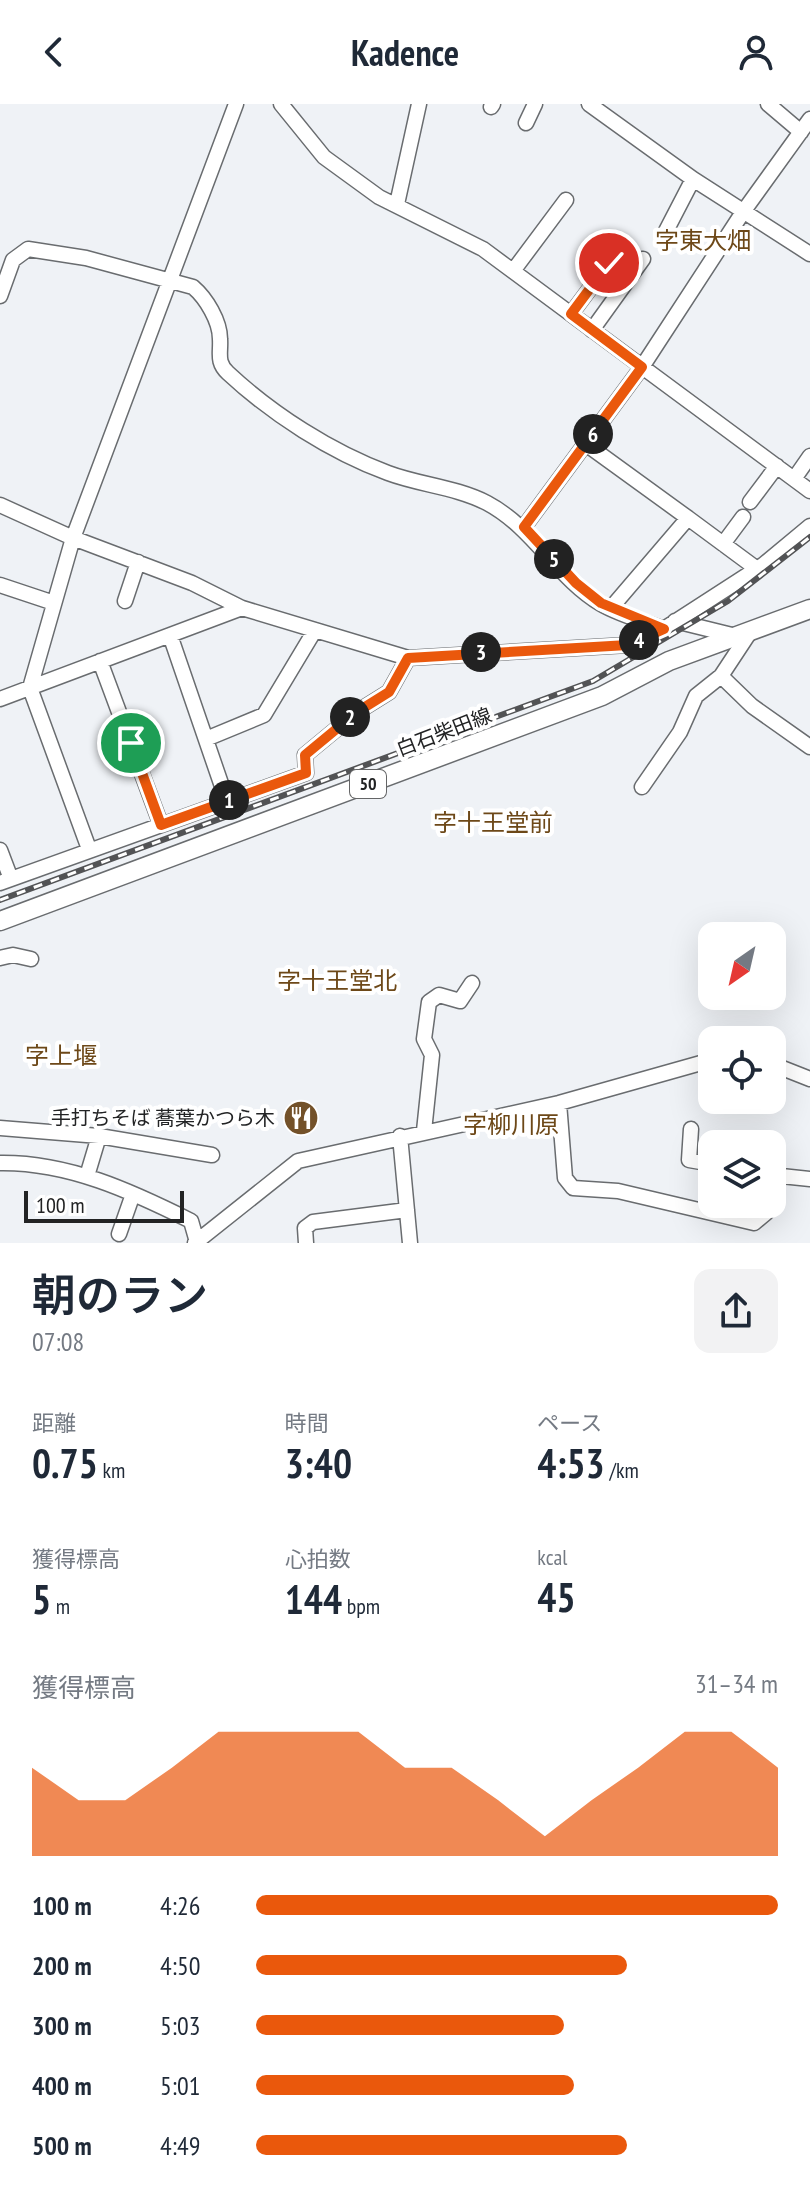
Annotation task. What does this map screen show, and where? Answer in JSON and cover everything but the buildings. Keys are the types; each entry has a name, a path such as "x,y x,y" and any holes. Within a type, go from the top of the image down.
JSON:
{"main road":[{"name":"白石柴田線","path":"0,921 602,696 669,661 732,635 810,609"}],"street":[{"path":"89,849 30,688 73,538 236,104"},
{"path":"281,104 324,157 379,197 483,249 810,491"},
{"path":"397,204 419,104"},
{"path":"526,123 535,104"},
{"path":"589,104 693,179 810,254"},
{"path":"768,104 801,132"},
{"path":"524,527 642,367 743,212 810,119"},
{"path":"665,233 693,179"},
{"path":"513,271 566,200"},
{"path":"0,296 13,260 28,249 86,258 169,278 193,287 206,299 221,337 218,358 224,370 279,414 355,459 390,474 472,496 524,527 576,583 611,608 669,625 732,635"},
{"path":"592,330 643,259"},
{"path":"571,314 609,263"},
{"path":"586,444 757,569"},
{"path":"794,479 810,456"},
{"path":"750,502 777,466"},
{"path":"0,505 242,608 408,658 628,645 669,625 757,569 810,526"},
{"path":"723,544 743,517"},
{"path":"611,608 688,518"},
{"path":"125,601 138,562"},
{"path":"0,585 54,603"},
{"path":"0,699 242,608"},
{"path":"642,787 680,732 696,696 721,676 752,629"},
{"path":"206,739 264,715 315,630"},
{"path":"170,635 227,801"},
{"path":"0,850 5,881 306,773 305,755 357,712 389,692 408,658"},
{"path":"100,661 161,825"},
{"path":"721,676 752,706 810,747"},
{"path":"0,958 13,955 31,959"},
{"path":"424,1131 432,1055 424,1039 429,1002 439,995 460,1001 472,983"},
{"path":"0,1163 29,1163 87,1176 133,1194 191,1221 196,1242 298,1161 559,1103 698,1064"},
{"path":"786,1070 810,1079"},
{"path":"559,1103 565,1178 573,1188 618,1191 698,1210"},
{"path":"0,1128 99,1136 212,1155"},
{"path":"691,1129 689,1160 698,1162"},
{"path":"87,1176 99,1136"},
{"path":"400,1136 410,1243"},
{"path":"786,1176 810,1179"},
{"path":"119,1234 133,1194"},
{"path":"306,1243 305,1228 313,1222 407,1210"},
{"path":"733,1218 754,1223 760,1218"}],"railway":[{"path":"0,900 593,681 728,601 810,537"}],"place":[{"name":"手打ちそば 蕎葉かつら木","path":"301,1118"}],"district":[{"name":"字東大畑","path":"703,241"},
{"name":"字十王堂前","path":"493,823"},
{"name":"字十王堂北","path":"337,981"},
{"name":"字上堰","path":"61,1056"},
{"name":"字柳川原","path":"511,1125"}],"route":[{"path":"131,743 161,825 306,773 305,755 357,712 389,692 408,658 628,645 664,629 601,603 576,583 524,527 642,367 571,314 609,263"}]}
